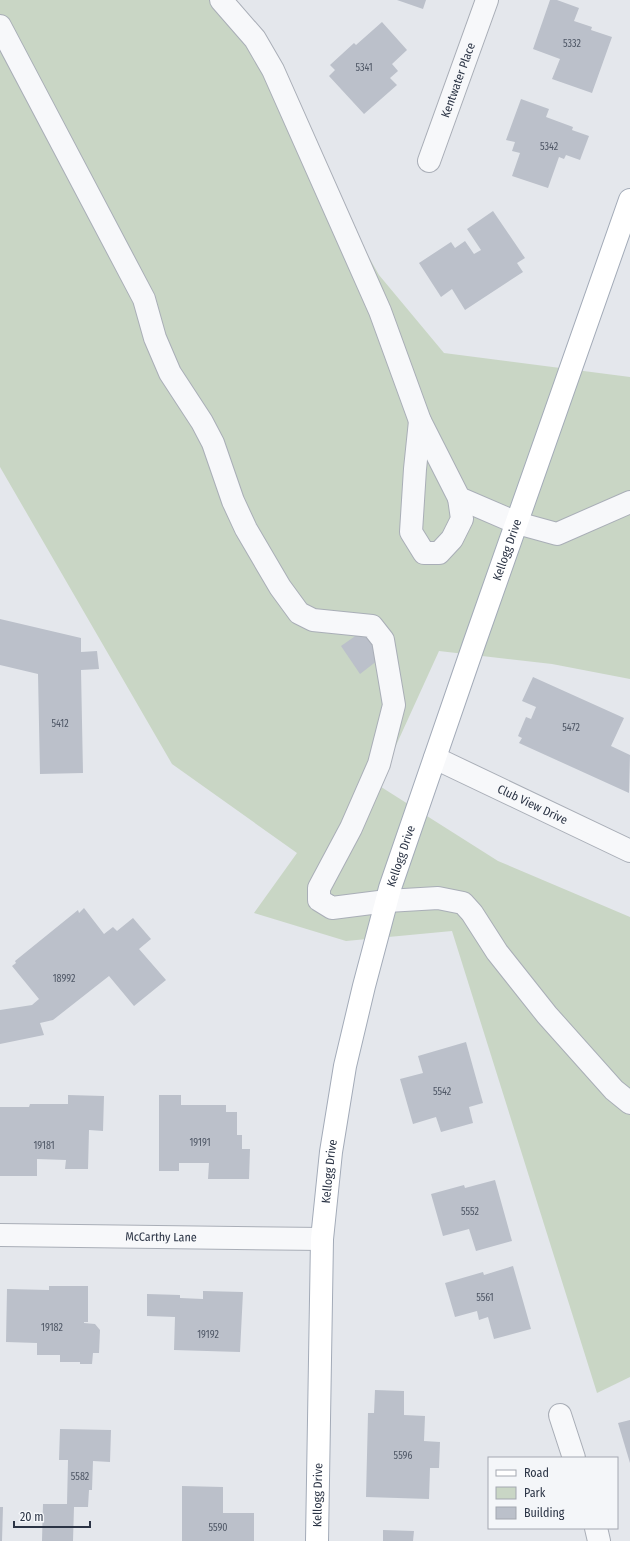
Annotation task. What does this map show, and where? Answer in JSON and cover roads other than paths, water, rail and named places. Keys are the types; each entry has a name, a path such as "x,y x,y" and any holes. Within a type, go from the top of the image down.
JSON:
{"main road":[{"name":"Kellogg Drive","path":"317,1541 322,1239 331,1152 345,1066 364,986 387,901 435,758 630,200"}],"street":[{"path":"221,0 255,39 273,70 380,311 420,421 459,498 462,519 452,539 439,553 424,553 411,532 420,421"},
{"name":"Kentwater Place","path":"430,161 487,0"},
{"path":"0,26 144,299 155,338 170,373 192,404 211,438 233,501 246,529 280,587 299,613 313,620 372,626 383,640 394,705 379,764 350,828 319,888 320,900 332,908 387,901 438,898 463,903 472,913 497,952 547,1015 614,1090 630,1103"},
{"path":"459,498 517,523 557,534 630,502"},
{"name":"Club View Drive","path":"435,758 630,851"},
{"name":"McCarthy Lane","path":"0,1235 322,1239"},
{"path":"560,1415 574,1457"},
{"path":"596,1529 599,1541"}]}
